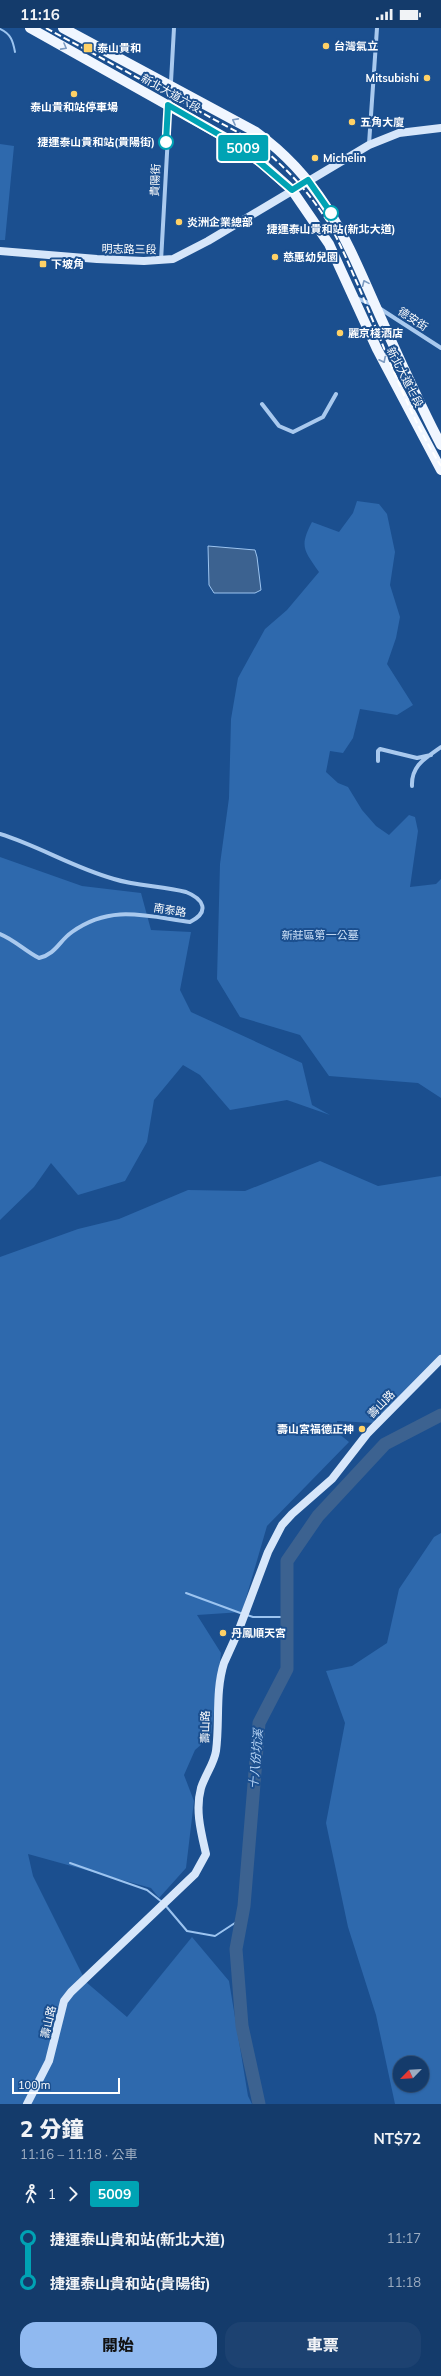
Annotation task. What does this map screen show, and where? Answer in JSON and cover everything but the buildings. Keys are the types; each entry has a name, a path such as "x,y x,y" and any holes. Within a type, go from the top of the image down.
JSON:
{"main road":[{"name":"新北大道六段","path":"30,28 244,149 292,190"},
{"name":"新北大道六段","path":"63,28 256,132 277,149 308,180"},
{"name":"新北大道七段","path":"308,180 338,224 415,394 441,445"},
{"name":"新北大道七段","path":"292,190 329,244 377,349 441,470"}],"street":[{"name":"貴陽街","path":"161,261 168,105 174,28"},
{"path":"369,145 377,28"},
{"name":"明志路三段","path":"0,251 97,259 161,261 173,259 208,241 369,145 399,133 441,128"},
{"name":"德安街","path":"353,296 375,305 441,348"},
{"path":"262,404 279,426 292,432 323,417 336,394"},
{"path":"412,786 411,776 416,765 441,747"},
{"path":"378,761 378,751 380,749 417,758 431,755"},
{"name":"南泰路","path":"0,834 27,842 86,870 116,880 186,892 202,903 203,911 200,917 190,922 124,912 108,914 90,921 70,933 49,956 39,958 27,952 10,938 0,934"},
{"name":"壽山路","path":"27,2104 49,2061 64,2001 71,1992 195,1874 206,1854 199,1824 198,1810 201,1788 216,1751 218,1683 224,1663 268,1552 282,1526 292,1514 332,1478 367,1434 441,1359"}],"green space":[{"path":"0,144 14,146 5,240 0,240"},
{"name":"新莊區第一公墓","path":"357,501 379,504 387,514 395,552 390,585 400,617 396,638 387,664 413,705 397,715 360,709 353,738 343,753 330,751 326,772 338,783 348,787 362,810 376,826 389,835 409,815 415,817 418,831 410,887 436,884 441,879 441,1098 418,1083 329,1076 300,1035 240,1017 217,979 220,864 229,798 231,719 238,678 265,629 287,610 319,572 305,548 306,537 312,522 339,532 353,513"},
{"path":"0,857 82,886 141,893 151,930 191,932 180,990 191,1012 302,1063 312,1105 330,1115 287,1100 230,1110 200,1075 183,1065 154,1100 147,1142 125,1181 78,1195 51,1163 34,1187 0,1220"},
{"path":"320,1161 378,1186 441,1176 441,1355 374,1423 337,1421 338,1433 349,1442 267,1526 242,1612 197,1615 221,1653 211,1736 195,1750 184,1775 194,1801 186,1868 159,1898 151,1888 28,1854 33,1876 86,1982 127,2017 192,1937 229,1981 248,2096 252,2104 0,2104 0,1257 78,1229 119,1219 188,1190 245,1191"},
{"path":"441,1533 441,2104 395,2104 376,2015 348,1927 326,1823 345,1723 326,1671 352,1666 387,1643 399,1589 434,1537"}],"shaded area":[{"path":"208,546 255,550 261,590 255,593 214,593 209,585"}],"waterway":[{"path":"0,29 7,33 11,38 15,52"},
{"name":"十八份坑溪","path":"259,2104 242,2026 236,1949 244,1906 259,1723 287,1669 287,1561 318,1516 385,1444 441,1415"},
{"path":"186,1593 243,1614"},
{"path":"247,1615 253,1617 287,1617"},
{"path":"70,1863 147,1890 162,1902"},
{"path":"165,1905 187,1931 215,1936 241,1919"}],"railway":[{"path":"46,28 252,140 282,166 300,185 324,216 339,243 407,402 441,466"}],"bus line":[{"name":"5009","path":"166,142 168,105 244,149 264,164 292,190 308,180 331,213"}],"place":[{"name":"台灣氣立","path":"326,46"},
{"name":"泰山貴和","path":"88,48"},
{"name":"Mitsubishi","path":"427,78"},
{"name":"泰山貴和站停車場","path":"74,94"},
{"name":"五角大廈","path":"352,122"},
{"name":"捷運泰山貴和站(貴陽街)","path":"166,142"},
{"name":"Michelin","path":"315,158"},
{"name":"捷運泰山貴和站(新北大道)","path":"331,213"},
{"name":"炎洲企業總部","path":"179,222"},
{"name":"慈惠幼兒園","path":"275,257"},
{"name":"下坡角","path":"43,264"},
{"name":"麗京棧酒店","path":"340,333"},
{"name":"壽山宮福德正神","path":"362,1429"},
{"name":"丹鳳順天宮","path":"223,1633"}]}
